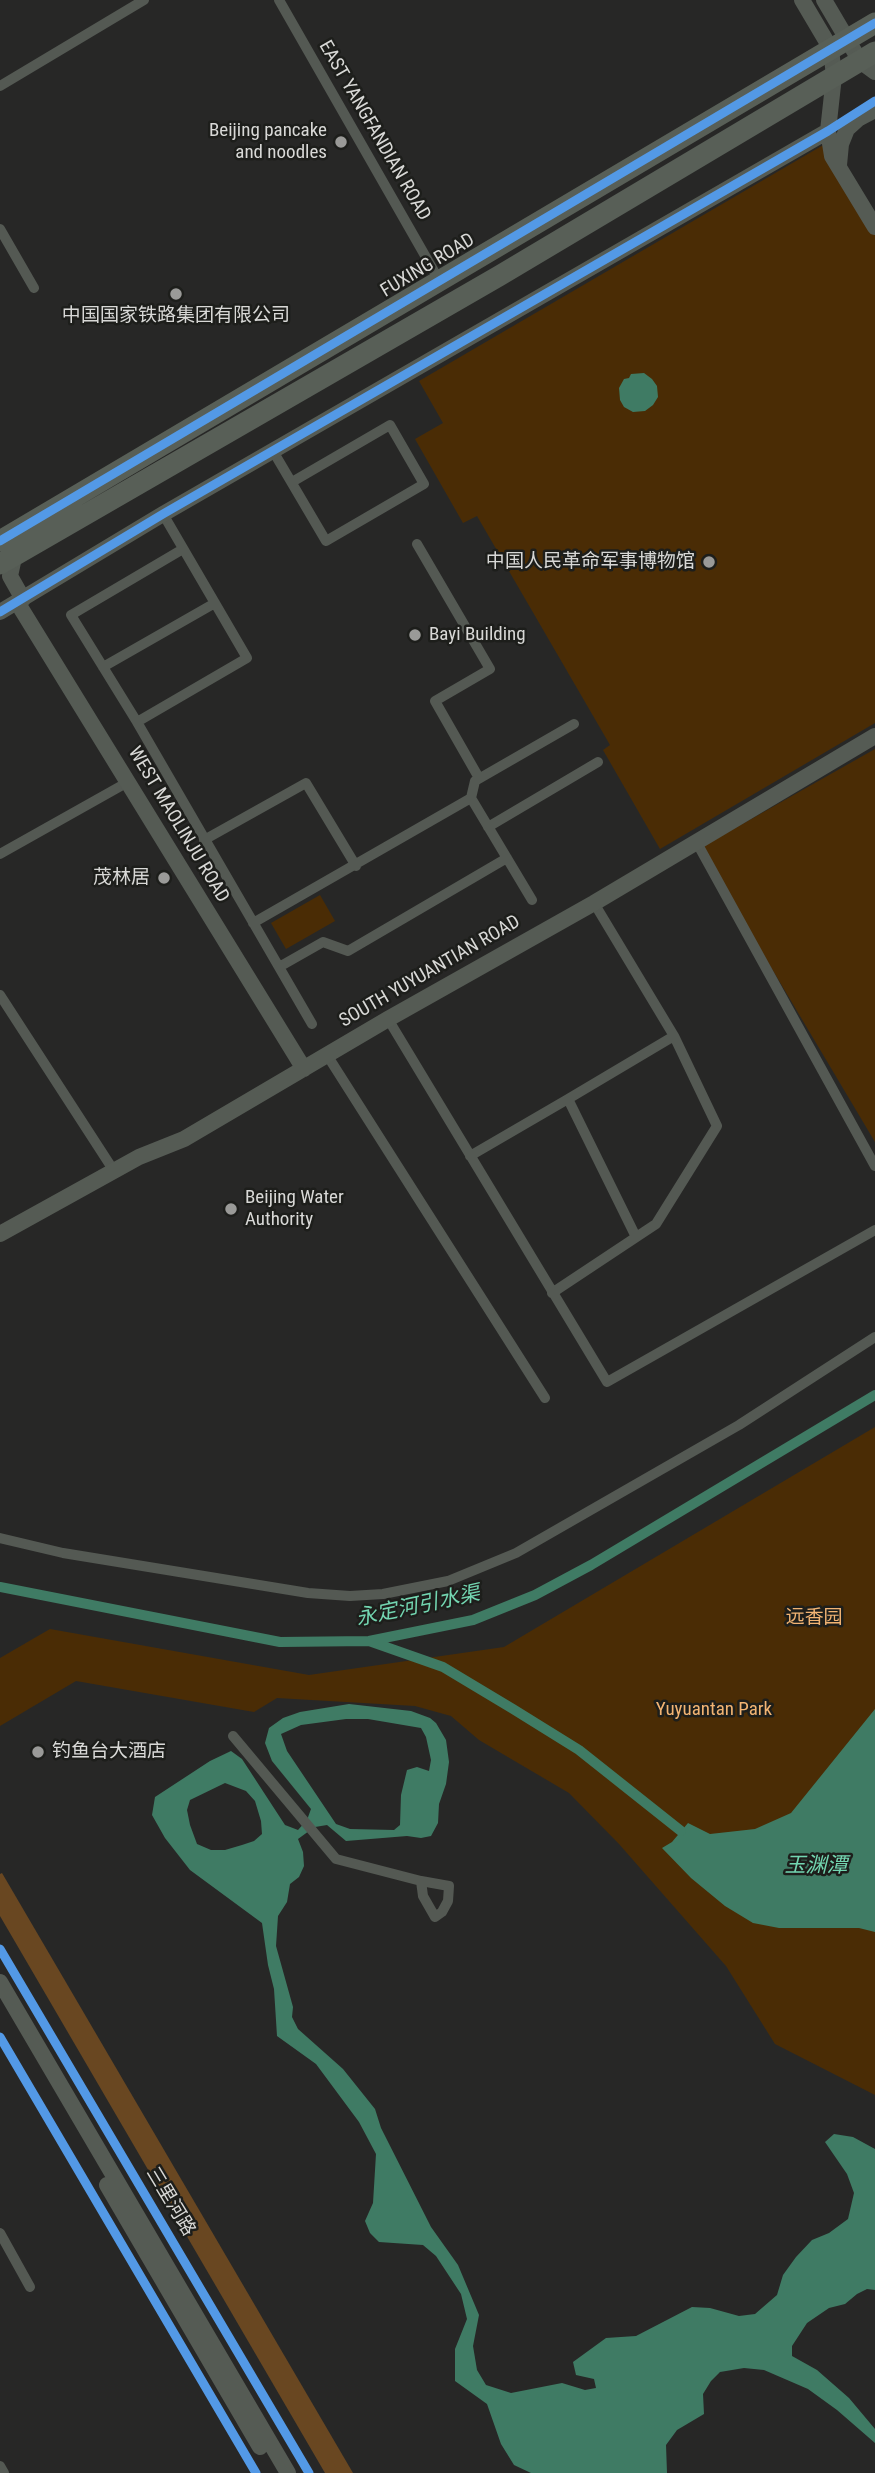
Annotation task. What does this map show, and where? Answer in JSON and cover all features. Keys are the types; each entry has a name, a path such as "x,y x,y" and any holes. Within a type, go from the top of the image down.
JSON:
{"highway":[{"name":"FUXING ROAD","path":"0,541 875,23"},
{"path":"4,566 53,533 523,262 834,76 870,61"}],"street":[{"path":"0,86 144,0"},
{"name":"EAST YANGFANDIAN ROAD","path":"279,0 439,279"},
{"path":"802,0 839,44 870,61"},
{"path":"824,0 839,44 828,131 830,149 875,227"},
{"path":"838,166 841,144 847,130 858,119 875,110"},
{"path":"0,612 163,514 828,131"},
{"path":"0,229 34,288"},
{"path":"273,451 326,541 425,484 390,425 292,482"},
{"path":"137,722 247,658 163,514"},
{"path":"417,544 490,669 435,701 479,778"},
{"path":"183,549 71,615 137,722 312,1024"},
{"name":"WEST MAOLINJU ROAD","path":"4,566 20,600 128,782 303,1069"},
{"path":"103,667 215,603"},
{"path":"532,900 471,798 475,781 574,724"},
{"name":"SOUTH YUYUANTIAN ROAD","path":"0,1234 139,1157 184,1139 697,843 875,736"},
{"path":"488,827 598,762"},
{"path":"0,854 128,782"},
{"path":"205,840 306,783 356,866"},
{"path":"253,923 471,798"},
{"path":"697,843 875,1166"},
{"path":"279,967 323,942 348,951 507,858"},
{"path":"552,1293 656,1224 717,1126 674,1036 594,902"},
{"path":"0,995 114,1171"},
{"path":"388,1019 607,1382 875,1230"},
{"path":"470,1156 674,1036"},
{"path":"327,1055 545,1398"},
{"path":"568,1099 636,1237"},
{"path":"0,1538 64,1553 308,1593 350,1596 383,1594 448,1581 516,1553 739,1425 875,1337"},
{"path":"233,1736 336,1859 421,1881"},
{"path":"0,1982 288,2473"},
{"path":"0,2002 276,2473"},
{"path":"0,2233 30,2287"},
{"path":"0,2466 4,2473"}],"green space":[{"name":"中国人民革命军事博物馆","path":"825,144 875,229 875,723 660,849 603,750 610,745 477,516 463,523 415,439 443,423 419,381"},
{"path":"875,749 875,1142 700,848"},
{"path":"320,895 335,921 286,949 271,923"},
{"name":"Yuyuantan Park","path":"875,1427 875,2095 775,2044 726,1966 619,1844 569,1793 479,1740 451,1716 415,1706 277,1698 254,1712 76,1681 0,1726 0,1658 50,1629 309,1675 504,1647"}],"shaded area":[{"path":"2,1873 353,2473 325,2473 0,1916"}],"water":[{"path":"644,373 657,386 658,397 645,411 633,412 624,407 619,388 631,374"},
{"path":"349,1704 411,1711 430,1718 446,1740 449,1762 446,1784 439,1804 438,1823 431,1836 346,1841 327,1825 315,1827 298,1839 304,1866 299,1877 290,1884 287,1902 278,1916 276,1946 293,2007 292,2017 298,2029 343,2069 375,2109 381,2128 431,2227 458,2265 479,2315 473,2346 477,2370 486,2385 511,2393 562,2383 585,2390 596,2388 594,2379 576,2375 573,2362 606,2338 636,2336 692,2307 710,2308 739,2316 755,2314 777,2295 783,2275 812,2240 829,2233 848,2219 854,2193 847,2174 825,2142 834,2134 853,2137 875,2149 875,2290 867,2289 845,2304 829,2308 807,2323 792,2346 792,2356 817,2370 849,2398 875,2429 875,2443 808,2389 764,2370 744,2368 720,2372 711,2381 703,2394 704,2414 677,2430 666,2445 667,2473 531,2473 514,2465 501,2444 487,2404 455,2381 455,2349 467,2319 461,2294 436,2256 423,2245 379,2242 370,2233 365,2221 373,2203 376,2154 359,2122 316,2064 277,2036 274,1989 262,1923 190,1870 165,1838 152,1815 155,1797 210,1761 231,1751 242,1759 285,1825 298,1830 307,1820 311,1809 272,1761 265,1743 269,1728 283,1718 300,1712","holes":["368,1719 421,1728 426,1737 431,1760 429,1771 417,1767 407,1770 401,1795 400,1825 394,1830 350,1829 336,1824 287,1751 281,1734 301,1725","225,1783 246,1791 255,1801 262,1834 254,1841 242,1845 225,1850 211,1850 197,1844 187,1810 190,1800"]},
{"name":"玉渊潭","path":"875,1709 875,1932 859,1928 779,1928 753,1923 725,1906 691,1878 662,1848 672,1842 688,1823 710,1834 755,1829 791,1813"}],"waterway":[{"name":"永定河引水渠","path":"0,1587 280,1642 369,1641 473,1620 535,1595 591,1565 875,1395"},
{"path":"369,1641 443,1667 513,1709 579,1750 681,1831"}],"cycle path":[{"path":"0,541 875,23"},
{"path":"0,612 163,514 828,131 875,101"},
{"name":"三里河路","path":"0,1949 309,2473"},
{"path":"0,2037 256,2473"}],"place":[{"name":"Beijing pancake and noodles","path":"341,142"},
{"name":"中国国家铁路集团有限公司","path":"176,294"},
{"name":"中国人民革命军事博物馆","path":"709,562"},
{"name":"Bayi Building","path":"415,635"},
{"name":"茂林居","path":"164,878"},
{"name":"Beijing Water Authority","path":"231,1209"},
{"name":"钓鱼台大酒店","path":"38,1752"}],"park label":[{"name":"远香园","path":"814,1618"}]}
